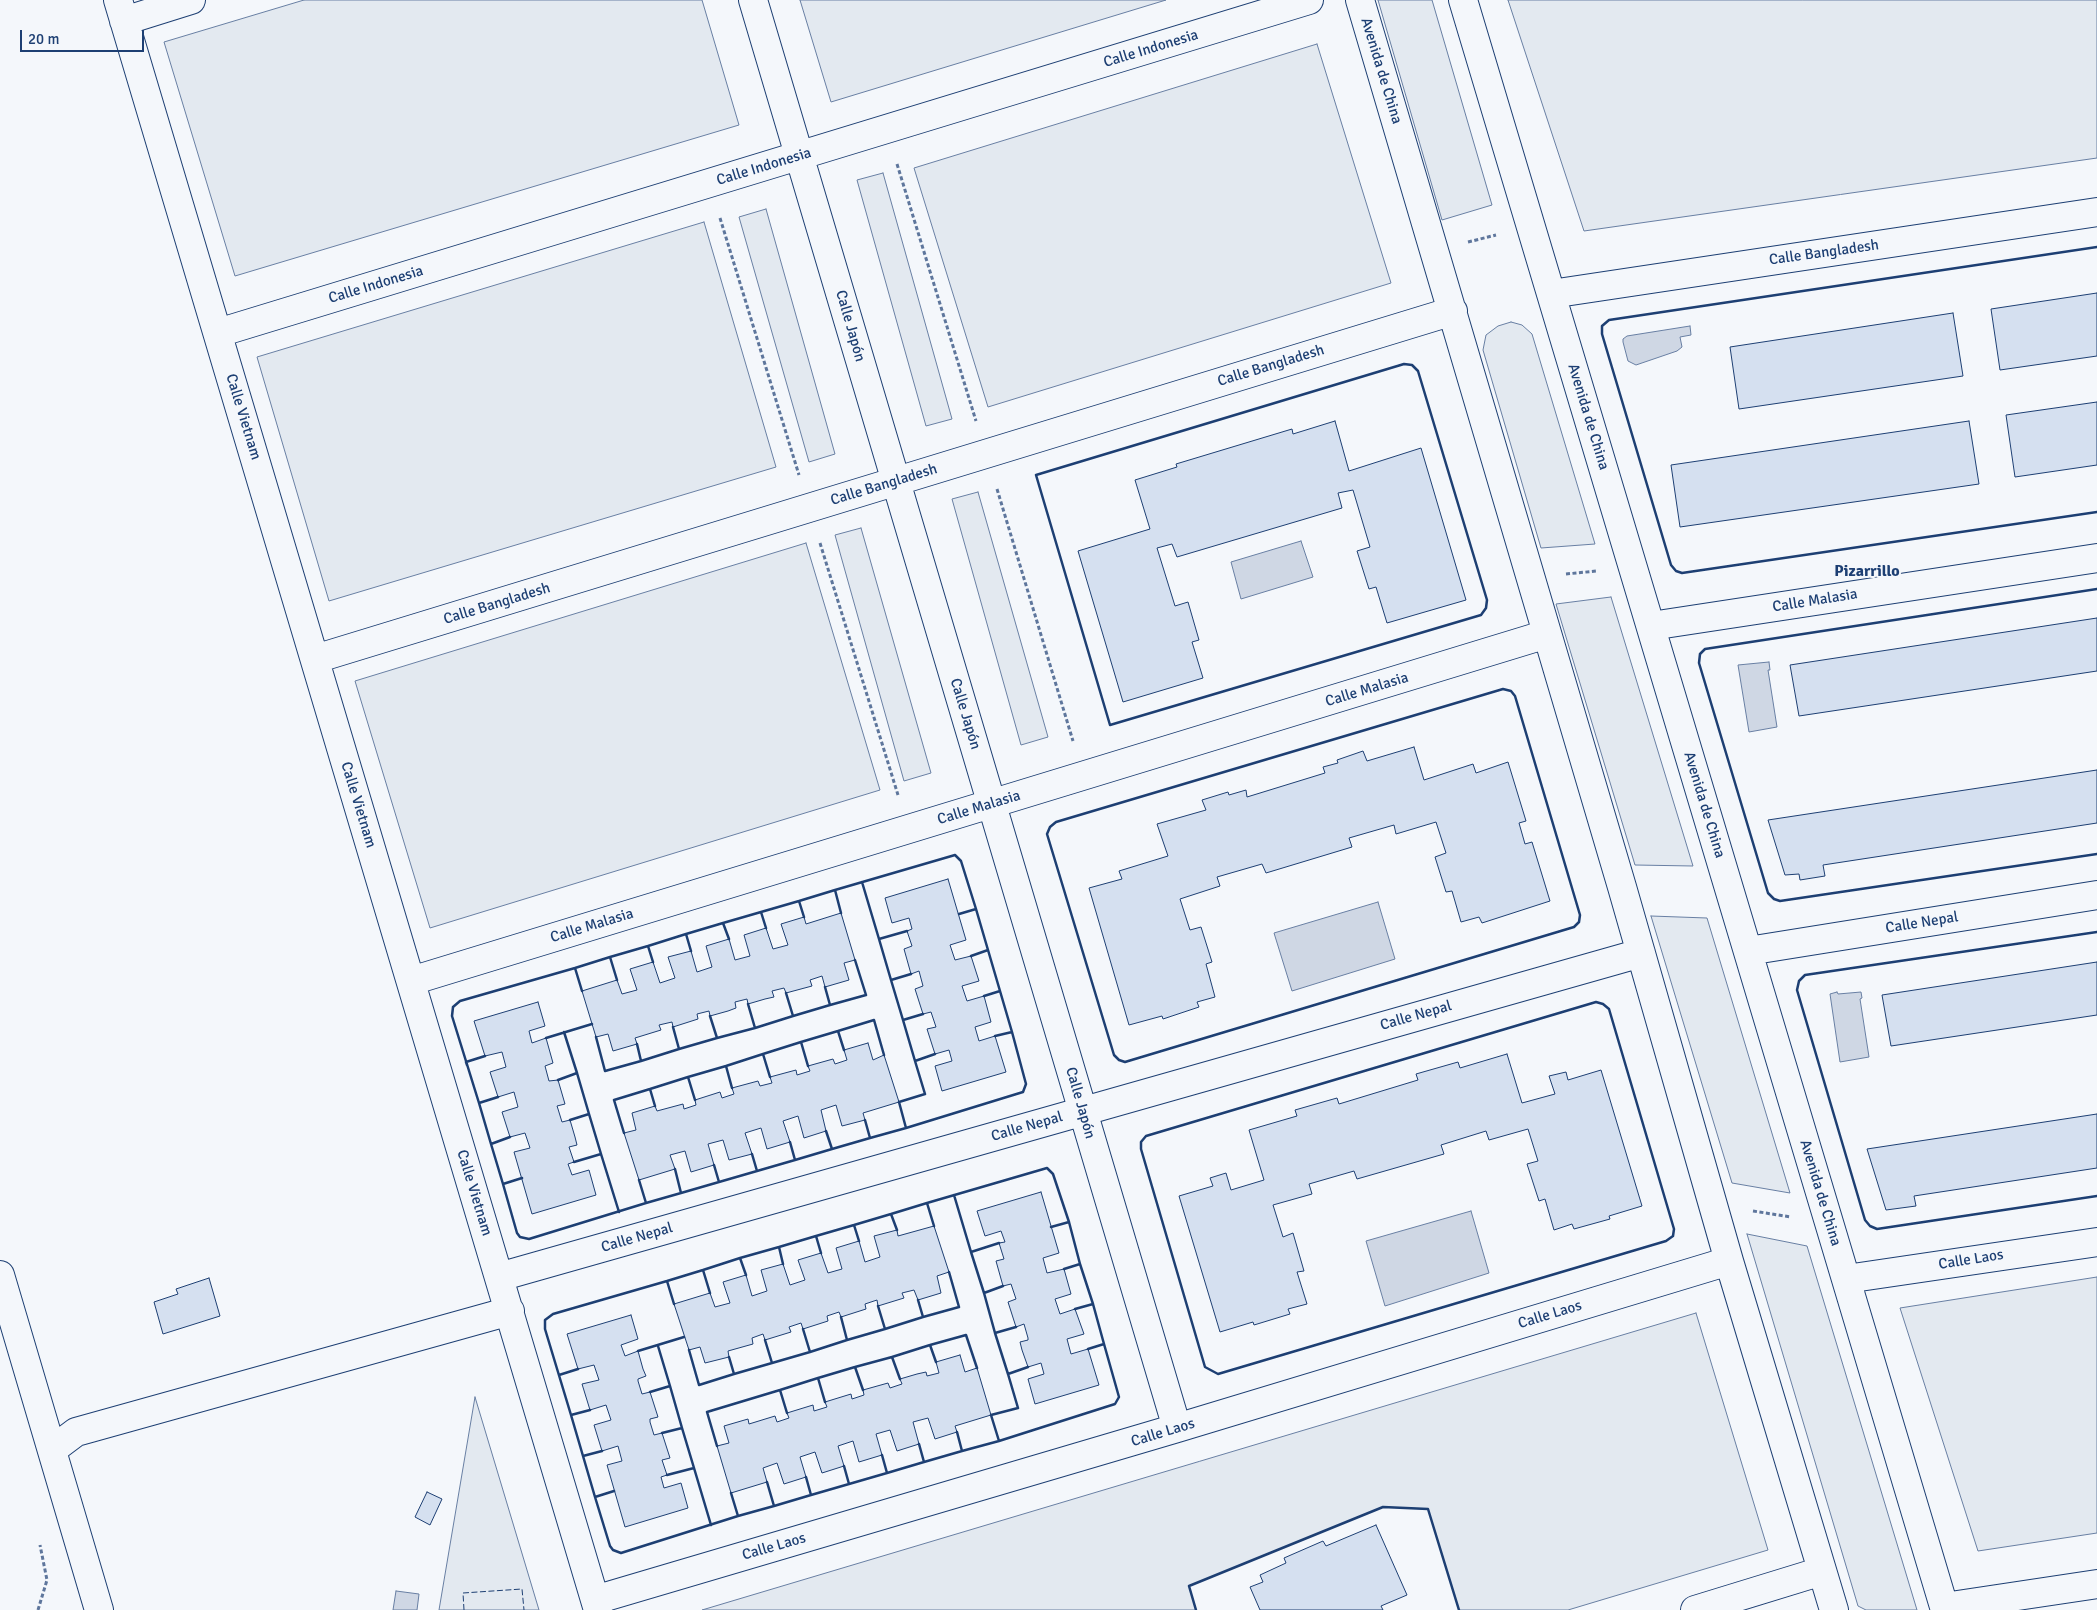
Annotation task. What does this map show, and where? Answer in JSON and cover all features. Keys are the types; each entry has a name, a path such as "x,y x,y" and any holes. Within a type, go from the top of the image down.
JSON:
{"street":[{"path":"121,10 191,0"},
{"name":"Calle Japón","path":"753,0 1177,1428"},
{"name":"Calle Indonesia","path":"218,333 1309,0"},
{"name":"Avenida de China","path":"1360,0 1641,953 1729,1261 1834,1610"},
{"name":"Avenida de China","path":"1463,0 1945,1609"},
{"name":"Calle Vietnam","path":"121,10 597,1605"},
{"name":"Calle Bangladesh","path":"1551,294 2097,212"},
{"name":"Calle Bangladesh","path":"315,659 1453,311"},
{"name":"Calle Malasia","path":"1651,626 2097,558"},
{"name":"Calle Malasia","path":"411,981 1547,634"},
{"name":"Calle Nepal","path":"1748,951 2097,895"},
{"name":"Calle Nepal","path":"499,1277 1641,953"},
{"name":"Calle Laos","path":"1846,1279 2097,1242"},
{"name":"Calle Laos","path":"597,1605 1729,1261"},
{"path":"0,1275 99,1610"},
{"path":"52,1450 76,1432 510,1311"},
{"path":"1695,1610 1822,1571"},
{"path":"1945,1609 2097,1584"}],"path":[{"path":"1435,251 1531,226"},
{"path":"1530,578 1633,567"},
{"path":"1713,1205 1829,1222"}],"shaded area":[{"path":"304,0 702,0 739,125 235,276 164,42"},
{"path":"800,0 1166,0 831,102"},
{"path":"1378,0 1432,0 1492,205 1442,220"},
{"path":"1508,0 2097,0 2097,158 1584,231"},
{"path":"1317,44 1391,283 988,407 914,168"},
{"path":"883,173 952,419 926,426 857,180"},
{"path":"766,209 835,454 809,462 739,217"},
{"path":"704,222 776,467 329,601 257,357"},
{"path":"1511,322 1522,325 1532,334 1595,544 1541,548 1483,350 1486,335 1498,326"},
{"path":"1690,326 1691,335 1680,337 1682,347 1677,351 1636,365 1628,361 1623,342 1623,339 1627,336"},
{"path":"978,492 1048,737 1021,745 952,499"},
{"path":"861,528 931,773 904,781 835,535"},
{"path":"1301,541 1313,577 1241,599 1231,562"},
{"path":"806,543 880,790 430,928 355,681"},
{"path":"1611,597 1693,866 1635,865 1556,604"},
{"path":"1769,662 1770,670 1768,670 1777,727 1749,732 1738,665"},
{"path":"1378,902 1395,959 1292,991 1274,933"},
{"path":"1651,916 1707,918 1790,1193 1732,1183"},
{"path":"1837,992 1838,994 1861,992 1862,998 1860,999 1869,1057 1840,1062 1830,994"},
{"path":"1471,1211 1489,1273 1385,1306 1366,1241"},
{"path":"1747,1234 1807,1246 1917,1610 1866,1610 1858,1606"},
{"path":"2097,1277 2097,1533 1978,1551 1900,1308"},
{"path":"1696,1313 1768,1550 1568,1610 1459,1610 1428,1509 1383,1507 1189,1586 1196,1610 702,1610"},
{"path":"475,1397 539,1610 439,1610"},
{"path":"396,1591 419,1594 417,1610 393,1610"}],"building":[{"path":"2097,293 2097,356 2000,370 1991,309"},
{"path":"1953,313 1963,376 1739,409 1730,347"},
{"path":"2097,402 2097,465 2015,477 2006,415"},
{"path":"1335,421 1349,471 1421,448 1466,600 1387,623 1376,587 1369,589 1357,551 1370,547 1353,490 1338,493 1342,508 1177,557 1172,544 1157,548 1175,606 1188,602 1199,640 1192,642 1203,678 1123,702 1078,551 1150,529 1135,480 1177,467 1176,464 1292,429 1293,434"},
{"path":"1969,421 1979,484 1680,527 1671,465"},
{"path":"2097,618 2097,671 1799,716 1790,665"},
{"path":"1414,747 1424,780 1473,764 1476,773 1508,762 1526,821 1519,823 1525,844 1532,842 1550,901 1482,923 1479,917 1461,922 1452,891 1446,892 1435,857 1446,853 1436,822 1396,834 1394,825 1349,838 1352,847 1266,873 1262,864 1217,877 1220,886 1180,899 1190,930 1201,927 1212,962 1206,964 1215,997 1197,1002 1199,1007 1163,1019 1162,1016 1129,1025 1089,888 1122,879 1119,871 1168,856 1157,824 1206,810 1202,800 1228,792 1229,795 1246,790 1247,797 1325,773 1323,767 1338,763 1337,760 1363,751 1367,761"},
{"path":"2097,770 2097,823 1823,865 1825,876 1800,880 1799,874 1785,875 1768,820"},
{"path":"948,879 966,940 950,945 955,960 971,956 979,981 962,986 967,1001 984,996 991,1022 975,1027 979,1041 995,1036 1006,1072 942,1091 935,1066 952,1061 949,1050 935,1054 927,1029 936,1027 931,1012 923,1014 915,989 923,986 919,971 911,974 904,949 912,946 907,931 912,929 909,918 892,923 885,898"},
{"path":"841,913 855,960 844,963 849,980 825,987 822,976 810,980 812,986 786,993 784,988 772,991 774,997 748,1004 747,999 735,1002 736,1008 728,1011 710,1016 709,1011 697,1014 698,1019 673,1027 672,1022 659,1025 661,1030 635,1038 637,1044 613,1051 608,1034 596,1037 582,991 617,980 622,994 637,990 630,969 653,962 660,983 675,978 668,957 691,951 697,972 712,967 706,946 729,939 735,960 750,956 744,935 766,928 773,949 788,945 781,924 804,917 806,924"},
{"path":"2097,962 2097,1015 1891,1046 1882,995"},
{"path":"538,1002 545,1026 529,1031 532,1043 546,1038 553,1063 545,1066 549,1081 558,1080 565,1104 557,1106 562,1122 570,1120 577,1145 569,1147 574,1162 568,1164 572,1175 589,1170 596,1195 532,1214 514,1152 530,1148 525,1133 510,1137 502,1112 518,1107 514,1092 498,1097 490,1072 506,1067 502,1052 485,1056 474,1021"},
{"path":"868,1043 873,1060 884,1055 899,1102 863,1113 865,1120 842,1126 836,1105 821,1110 826,1131 804,1138 798,1116 783,1121 790,1142 767,1149 761,1128 745,1133 752,1154 729,1160 723,1140 708,1144 714,1165 691,1172 685,1151 670,1155 675,1169 639,1180 624,1133 636,1130 632,1113 655,1106 657,1111 683,1104 684,1109 696,1105 695,1100 720,1092 722,1098 734,1094 732,1088 758,1081 760,1086 772,1083 770,1077 796,1070 797,1075 810,1071 808,1066 833,1059 835,1064 847,1060 844,1050"},
{"path":"1507,1054 1522,1103 1555,1094 1549,1076 1566,1072 1568,1080 1601,1070 1642,1206 1609,1216 1610,1219 1574,1229 1572,1224 1554,1230 1545,1199 1539,1201 1527,1164 1538,1161 1528,1129 1489,1140 1486,1131 1441,1145 1444,1154 1357,1179 1354,1171 1309,1184 1312,1194 1273,1205 1283,1237 1293,1233 1304,1271 1297,1272 1307,1304 1288,1309 1290,1314 1254,1325 1253,1322 1220,1332 1179,1196 1213,1186 1210,1178 1226,1173 1231,1190 1264,1180 1249,1130 1297,1116 1295,1110 1337,1098 1339,1104 1418,1080 1416,1074 1458,1062 1460,1068"},
{"path":"2097,1114 2097,1168 1914,1196 1916,1206 1886,1210 1867,1149"},
{"path":"1041,1192 1059,1253 1043,1258 1047,1273 1064,1269 1071,1294 1055,1299 1060,1314 1075,1309 1084,1334 1067,1339 1071,1354 1088,1349 1099,1385 1035,1404 1028,1379 1044,1374 1041,1363 1028,1367 1020,1342 1028,1340 1024,1324 1016,1327 1008,1302 1016,1299 1011,1284 1003,1286 996,1261 1004,1259 999,1243 1005,1242 1001,1231 985,1236 977,1211"},
{"path":"934,1226 949,1272 937,1276 941,1293 918,1300 914,1290 902,1293 904,1298 878,1306 877,1300 865,1304 866,1309 841,1317 839,1312 827,1316 828,1321 803,1329 801,1323 789,1327 791,1332 765,1340 763,1334 752,1338 753,1344 728,1351 729,1357 705,1363 700,1347 689,1350 674,1304 710,1293 715,1307 730,1303 723,1282 746,1275 752,1296 767,1291 761,1270 783,1264 790,1285 805,1280 798,1260 821,1253 828,1273 842,1269 836,1248 859,1241 865,1262 880,1257 874,1236 897,1230 898,1236"},
{"path":"209,1278 220,1316 163,1334 154,1302 178,1294 176,1289"},
{"path":"631,1315 638,1339 621,1345 625,1356 638,1351 646,1376 638,1379 638,1381 642,1394 650,1392 658,1417 650,1419 650,1422 654,1435 662,1433 670,1458 662,1460 667,1475 661,1477 664,1488 681,1483 688,1508 625,1527 607,1465 622,1461 618,1446 602,1451 594,1425 611,1420 606,1405 590,1410 582,1384 599,1380 594,1365 578,1369 567,1334"},
{"path":"960,1355 965,1372 977,1368 991,1415 955,1426 957,1432 935,1439 928,1418 913,1422 919,1444 897,1451 890,1430 876,1434 882,1455 859,1462 853,1441 838,1446 844,1466 822,1473 815,1452 800,1457 806,1477 784,1484 777,1463 763,1468 767,1482 731,1493 717,1446 729,1443 724,1426 748,1419 749,1424 775,1416 777,1422 789,1418 787,1413 813,1405 814,1411 827,1407 825,1402 851,1394 852,1399 864,1395 863,1390 888,1383 890,1388 902,1384 900,1379 926,1372 927,1376 939,1373 936,1362"},
{"path":"427,1492 442,1499 430,1525 415,1517"},
{"path":"1376,1525 1407,1595 1381,1606 1383,1610 1260,1610 1250,1587 1263,1582 1260,1575 1286,1563 1284,1558 1323,1541 1326,1546"}],"fence":[{"path":"464,1610 463,1593 522,1589 524,1610"}],"wall":[{"path":"2097,247 1609,320 1602,326 1602,334 1671,565 1676,571 1682,573 2097,512"},
{"path":"1404,364 1412,365 1418,371 1487,600 1486,608 1481,615 1110,725 1036,475 1404,364"},
{"path":"2097,589 1705,649 1700,654 1699,663 1768,893 1774,899 1780,901 2097,854"},
{"path":"1503,689 1511,691 1515,696 1580,915 1579,922 1574,927 1125,1062 1119,1060 1114,1055 1047,834 1050,827 1056,822 1503,689"},
{"path":"835,890 955,855 961,861 976,909"},
{"path":"862,882 879,939 907,931"},
{"path":"799,901 835,890 841,913"},
{"path":"761,912 799,901 804,917"},
{"path":"959,914 976,909 988,950 971,956"},
{"path":"723,923 761,912 766,928"},
{"path":"686,934 723,923 729,939"},
{"path":"2097,932 1805,975 1799,981 1797,990 1865,1220 1870,1226 1877,1229 2097,1196"},
{"path":"648,946 686,934 691,951"},
{"path":"879,939 891,980 911,974"},
{"path":"610,957 648,946 653,962"},
{"path":"984,996 1000,991 988,950"},
{"path":"582,991 575,968 610,957 617,980"},
{"path":"825,987 830,1005 866,995 855,960"},
{"path":"479,1103 452,1016 453,1007 460,1001 575,968"},
{"path":"891,980 903,1020 923,1014"},
{"path":"995,1036 1012,1032 1000,991"},
{"path":"786,993 793,1016 830,1005"},
{"path":"1596,1002 1603,1004 1609,1009 1674,1229 1673,1236 1666,1241 1218,1374 1205,1367 1141,1149 1141,1142 1146,1136 1596,1002"},
{"path":"748,1004 755,1028 793,1016"},
{"path":"710,1016 717,1038 755,1028"},
{"path":"838,1031 874,1020 884,1055"},
{"path":"903,1020 915,1061 935,1054"},
{"path":"546,1038 592,1024"},
{"path":"673,1027 679,1049 717,1038"},
{"path":"801,1042 838,1031 844,1050"},
{"path":"558,1080 577,1073 564,1032"},
{"path":"906,1128 1023,1092 1026,1084 1012,1032"},
{"path":"596,1037 605,1071 641,1061"},
{"path":"763,1054 801,1042 808,1066"},
{"path":"637,1044 641,1061 679,1049"},
{"path":"726,1066 763,1054 770,1077"},
{"path":"467,1065 466,1062 485,1056"},
{"path":"865,1120 870,1138 906,1128 899,1102 925,1094 915,1061"},
{"path":"688,1077 726,1066 732,1088"},
{"path":"570,1120 589,1114 577,1073"},
{"path":"650,1089 688,1077 695,1100"},
{"path":"624,1133 614,1100 650,1089 655,1106"},
{"path":"491,1144 479,1103 498,1097"},
{"path":"574,1162 601,1154 589,1114"},
{"path":"826,1131 832,1149 870,1138"},
{"path":"510,1137 491,1144 503,1184 522,1178"},
{"path":"790,1142 795,1160 832,1149"},
{"path":"601,1154 619,1212"},
{"path":"752,1154 757,1171 795,1160"},
{"path":"714,1165 719,1182 757,1171"},
{"path":"927,1203 1047,1168 1053,1174 1069,1222"},
{"path":"675,1169 681,1193 719,1182"},
{"path":"639,1180 646,1203 681,1193"},
{"path":"503,1184 517,1233 520,1237 529,1239 646,1203"},
{"path":"954,1195 971,1252 999,1243"},
{"path":"891,1214 927,1203 934,1226"},
{"path":"854,1225 891,1214 897,1230"},
{"path":"1051,1227 1069,1222 1080,1264 1064,1269"},
{"path":"816,1236 854,1225 859,1241"},
{"path":"779,1247 816,1236 821,1253"},
{"path":"740,1258 779,1247 783,1264"},
{"path":"971,1252 984,1293 1003,1286"},
{"path":"703,1270 740,1258 746,1275"},
{"path":"1075,1309 1093,1304 1080,1264"},
{"path":"674,1304 667,1281 703,1270 710,1293"},
{"path":"923,1317 959,1307 949,1272"},
{"path":"571,1415 545,1329 545,1320 553,1314 667,1281"},
{"path":"984,1293 995,1333 1016,1327"},
{"path":"885,1329 923,1317 918,1300"},
{"path":"1088,1349 1104,1344 1093,1304"},
{"path":"847,1340 885,1329 878,1306"},
{"path":"810,1352 847,1340 841,1317"},
{"path":"772,1363 810,1352 803,1329"},
{"path":"995,1333 1008,1374 1028,1367"},
{"path":"936,1362 930,1345 966,1335 977,1368"},
{"path":"638,1351 684,1337"},
{"path":"734,1374 772,1363 765,1340"},
{"path":"999,1441 1115,1404 1119,1397 1104,1344"},
{"path":"900,1379 892,1357 930,1345"},
{"path":"650,1392 670,1386 658,1346"},
{"path":"689,1350 699,1385 734,1374 729,1357"},
{"path":"863,1390 855,1367 892,1357"},
{"path":"825,1402 818,1378 855,1367"},
{"path":"559,1375 578,1369"},
{"path":"957,1432 962,1451 999,1441 991,1415 1018,1408 1008,1374"},
{"path":"787,1413 780,1390 818,1378"},
{"path":"662,1433 682,1428 670,1386"},
{"path":"717,1446 707,1412 780,1390"},
{"path":"583,1456 571,1415 590,1410"},
{"path":"667,1475 694,1468 682,1428"},
{"path":"919,1444 924,1462 962,1451"},
{"path":"602,1451 583,1456 595,1497 614,1491"},
{"path":"882,1455 887,1473 924,1462"},
{"path":"844,1466 849,1484 887,1473"},
{"path":"694,1468 711,1525"},
{"path":"806,1477 811,1495 849,1484"},
{"path":"767,1482 774,1506 811,1495"},
{"path":"731,1493 738,1516 774,1506"},
{"path":"595,1497 610,1546 613,1550 621,1553 738,1516"},
{"path":"1196,1610 1189,1586 1383,1507 1428,1509 1459,1610"}],"district":[{"name":"Pizarrillo","path":"1867,572"}]}
